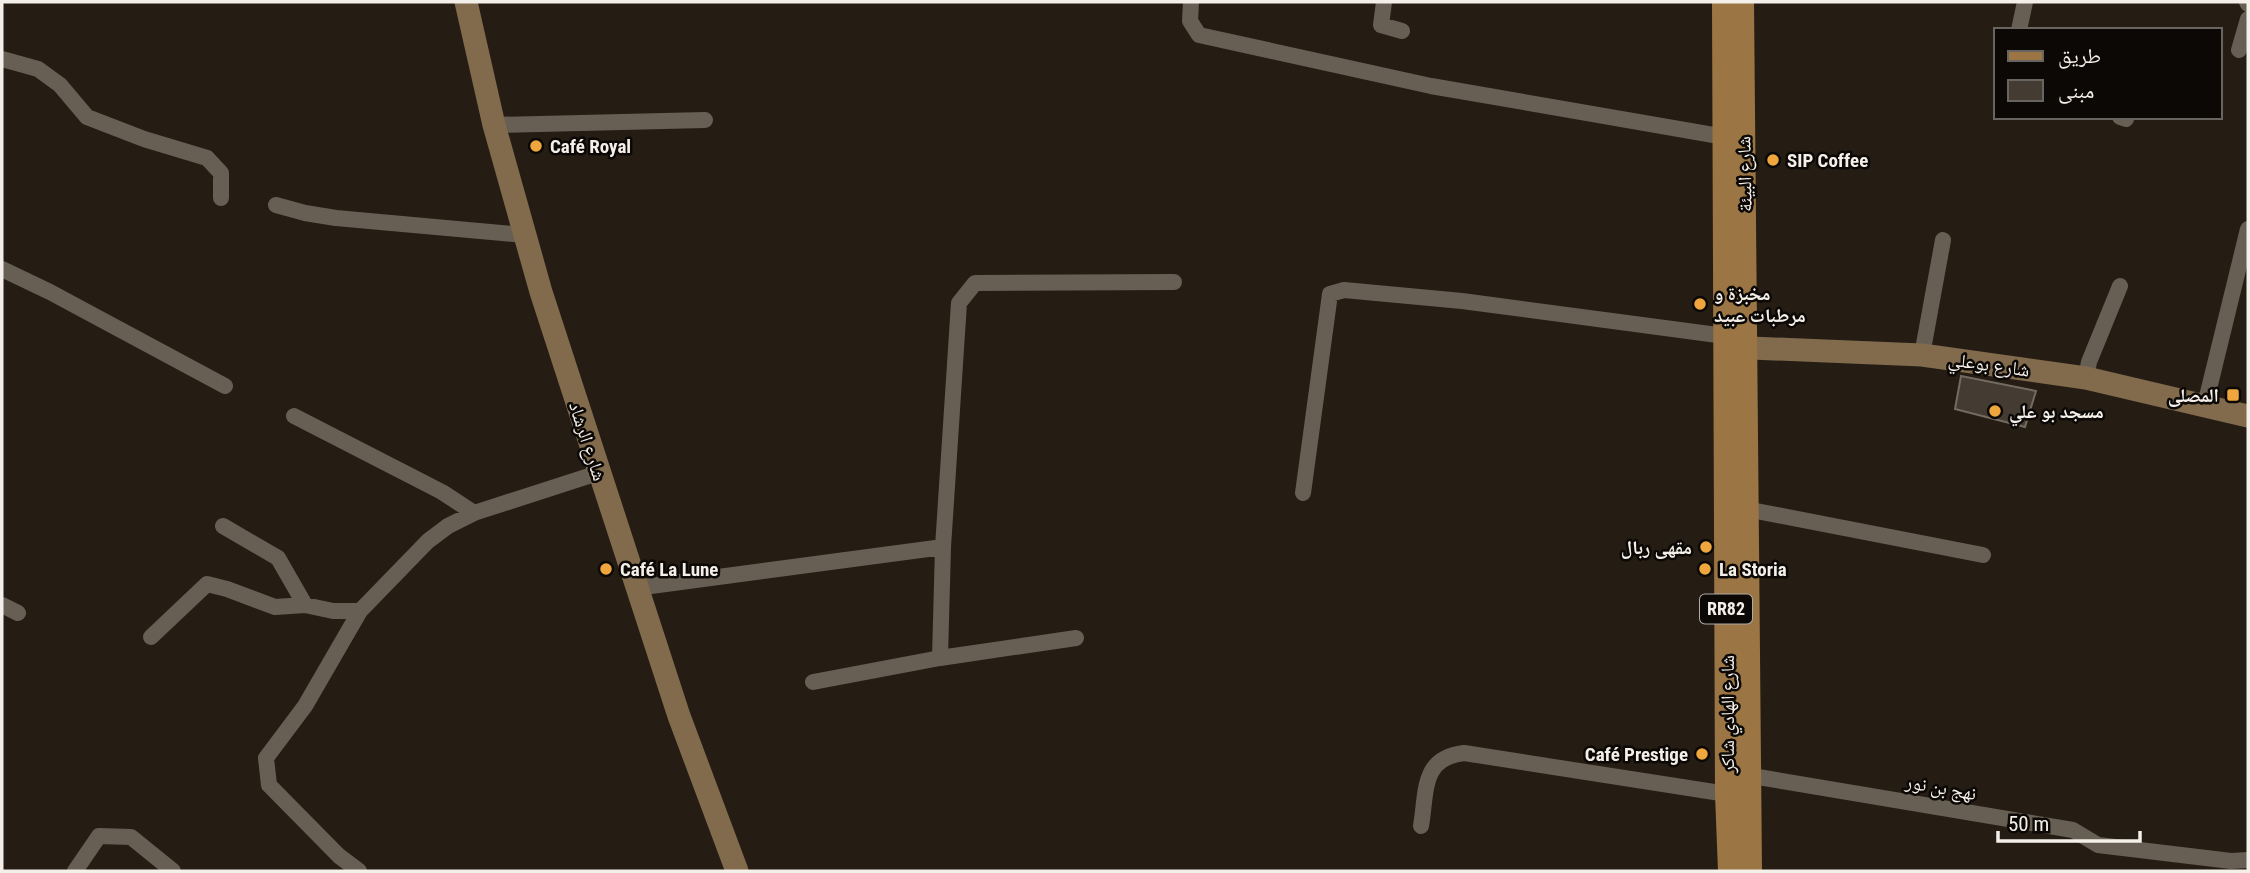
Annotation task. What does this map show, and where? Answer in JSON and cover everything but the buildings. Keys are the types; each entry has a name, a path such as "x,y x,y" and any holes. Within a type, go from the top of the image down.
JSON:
{"main road":[{"name":"شارع البيئة","path":"1724,2 1734,38 1732,343"},
{"name":"شارع البيئة","path":"1732,343 1725,137 1734,38 1742,2"},
{"name":"شارع الهادي شاكر","path":"1730,871 1746,509 1732,343"},
{"name":"شارع الهادي شاكر","path":"1732,343 1734,780 1750,871"}],"street":[{"name":"شارع الرشاد","path":"466,2 494,125 524,235 636,588 679,716 737,871"},
{"path":"1191,2 1191,21 1199,35 1431,86 1725,137"},
{"path":"1384,2 1381,25 1402,31"},
{"path":"2019,28 2025,2"},
{"path":"2239,50 2248,19"},
{"path":"2,59 38,69 60,85 88,117 145,139 207,158 221,173 221,198"},
{"path":"494,125 705,120"},
{"path":"275,205 336,218 524,235"},
{"path":"2205,405 2248,229"},
{"path":"1922,355 1943,240"},
{"path":"2,269 225,386"},
{"path":"940,658 943,547 959,303 975,283 1174,282"},
{"path":"2086,378 2089,362 2120,286"},
{"path":"1303,493 1331,294 1343,290 1462,301 1732,343"},
{"name":"شارع بوعلي","path":"1732,343 1922,355 2086,378 2248,416"},
{"path":"294,416 442,492 474,513"},
{"path":"359,871 339,856 269,785 266,758 305,706 360,611 428,541 448,526 474,513 598,472"},
{"path":"1746,509 1983,555"},
{"path":"222,526 278,558 305,605"},
{"path":"636,588 943,547"},
{"path":"150,637 207,584 275,607 305,605 332,611 360,611"},
{"path":"2,605 18,613"},
{"path":"813,682 940,658 1076,638"},
{"name":"نهج بن نور","path":"1421,826 1430,774 1437,762 1445,756 1464,753 1734,780 2073,830 2098,845 2231,861 2248,860"},
{"path":"75,871 99,836 131,837 173,871"}],"place":[{"name":"Café Royal","path":"536,146"},
{"name":"SIP Coffee","path":"1773,160"},
{"name":"مخبزة و مرطبات عبيد","path":"1700,304"},
{"name":"المصلى","path":"2233,395"},
{"name":"مسجد بو علي","path":"1995,411"},
{"name":"مقهى ربال","path":"1706,547"},
{"name":"Café La Lune","path":"606,569"},
{"name":"La Storia","path":"1705,569"},
{"name":"Café Prestige","path":"1702,754"}]}
